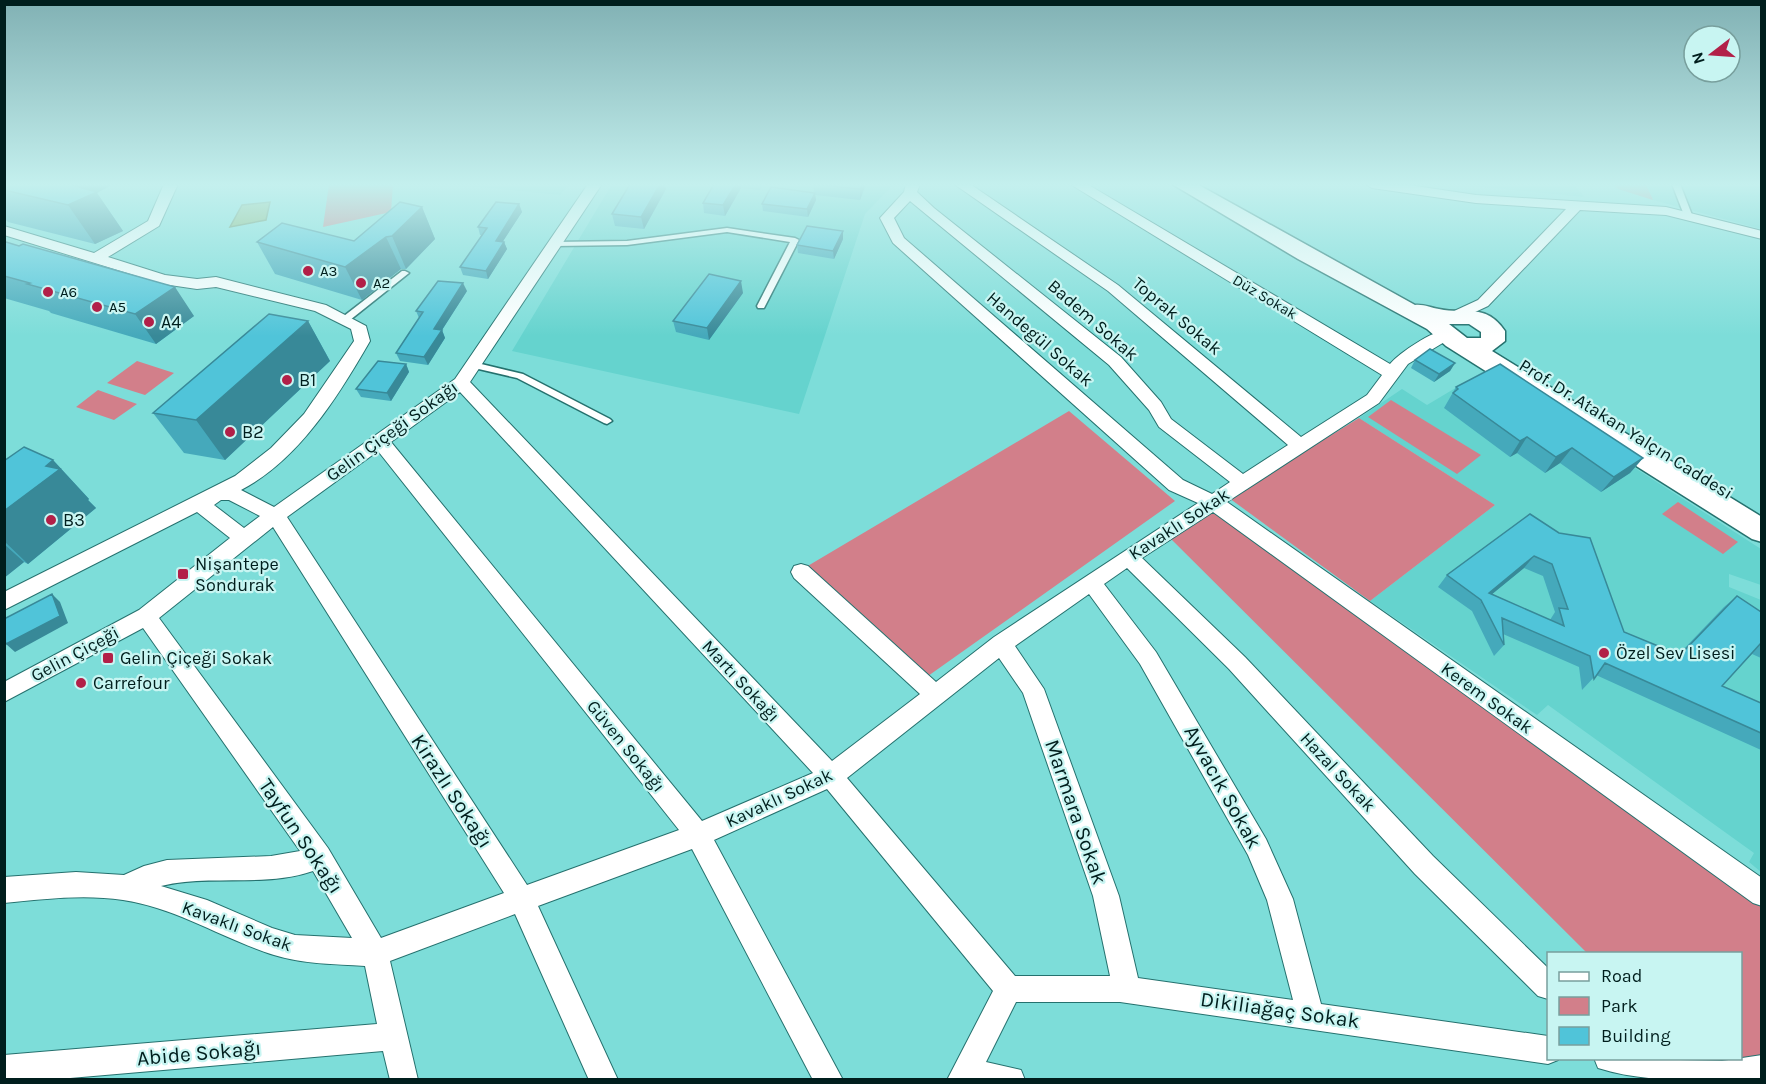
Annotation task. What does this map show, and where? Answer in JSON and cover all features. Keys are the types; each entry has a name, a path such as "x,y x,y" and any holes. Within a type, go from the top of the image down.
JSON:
{"main road":[{"name":"Prof. Dr. Atakan Yalçın Caddesi","path":"1272,235 1397,305 1450,328 1761,531"},
{"path":"1450,328 1482,346 1491,334"},
{"name":"Prof. Dr. Atakan Yalçın Caddesi","path":"1491,334 1528,369 1761,513"}],"street":[{"path":"4,602 242,481 268,463 293,439 362,341 358,326 347,318 320,308 216,282 182,283 19,235"},
{"path":"96,258 135,235"},
{"name":"Gelin Çiçeği Sokağı","path":"146,616 244,538 461,383 560,235"},
{"name":"Handegül Sokak","path":"895,235 898,240 1176,485 1213,502"},
{"name":"Badem Sokak","path":"956,235 1114,361 1155,406 1165,423 1243,483"},
{"name":"Toprak Sokak","path":"1035,235 1113,288 1301,446"},
{"name":"Düz Sokak","path":"1161,235 1392,374"},
{"path":"1491,334 1483,303 1549,235"},
{"path":"41,258 71,250"},
{"name":"Kavaklı Sokak","path":"4,890 76,884 125,888 207,913 271,941 295,948 375,953 698,835 831,776 1001,643 1128,557 1373,399 1402,360 1483,303"},
{"name":"Martı Sokağı","path":"461,383 831,776 1009,989"},
{"name":"Güven Sokağı","path":"380,441 698,835 829,1080"},
{"path":"244,538 204,507 212,496 232,493 276,516"},
{"name":"Kerem Sokak","path":"1213,502 1761,894"},
{"name":"Kirazlı Sokağı","path":"276,516 521,898 604,1080"},
{"name":"Hazal Sokak","path":"1128,557 1237,663 1424,865 1547,985"},
{"path":"801,573 936,695"},
{"name":"Ayvacık Sokak","path":"1091,582 1148,658 1257,847 1280,899 1310,1014"},
{"name":"Gelin Çiçeği","path":"4,693 146,616"},
{"name":"Tayfun Sokağı","path":"146,616 319,856 375,953 404,1080"},
{"name":"Marmara Sokak","path":"1001,643 1033,689 1074,811 1106,896 1127,990"},
{"path":"125,888 151,875 286,868 319,856"},
{"path":"1009,989 963,1076 1011,1080"},
{"name":"Dikiliağaç Sokak","path":"1009,989 1127,990 1310,1014 1547,1050"},
{"name":"Abide Sokağı","path":"4,1069 394,1036"},
{"path":"1623,1060 1700,1078 1739,1076 1761,1069"}],"lane":[{"path":"554,244 627,243 692,235"},
{"path":"758,235 795,240 761,306"},
{"path":"347,318 405,273"},
{"path":"473,365 519,376 607,421"}],"shaded area":[{"path":"582,235 858,235 799,414 512,351"},
{"name":"Özel Sev Lisesi","path":"1484,371 1761,549 1761,585 1729,574 1729,587 1761,600 1761,872 1749,862 1754,853 1548,705 1537,715 1370,601 1495,505 1359,418 1402,389 1427,405"}],"green space":[{"path":"137,361 174,373 145,395 107,383"},
{"path":"98,390 137,404 114,420 76,407"},
{"path":"1391,400 1481,455 1457,474 1368,417"},
{"path":"1069,411 1175,501 928,676 806,567"},
{"path":"1359,418 1495,505 1370,601 1229,498"},
{"path":"1678,502 1738,542 1723,554 1662,514"},
{"path":"1209,509 1761,907 1761,1055 1709,1075 1693,1060 1742,1060 1742,952 1586,952 1168,536"}],"building":[{"path":"267,235 328,235 354,241 362,235 393,235 386,237 345,267 257,242"},
{"path":"482,235 500,235 496,241 504,242 486,271 460,267"},
{"path":"802,235 841,235 833,251 797,245"},
{"path":"4,243 19,246 23,244 175,287 135,314 4,276"},
{"path":"709,274 741,281 707,328 673,321"},
{"path":"438,281 463,283 434,329 442,330 424,357 396,353 423,312 416,311"},
{"path":"269,314 308,321 196,420 153,413"},
{"path":"1430,349 1455,363 1439,374 1415,360"},
{"path":"378,361 406,364 387,393 356,389"},
{"path":"1500,364 1643,458 1614,477 1572,448 1556,457 1527,437 1520,441 1453,393 1458,389 1456,387"},
{"path":"24,447 53,460 46,466 60,469 4,511 4,461"},
{"path":"1530,514 1559,533 1590,538 1624,632 1680,655 1737,596 1761,612 1761,643 1722,686 1761,703 1761,733 1605,663 1594,679 1590,656 1502,618 1504,645 1481,600 1447,575","holes":["1534,556 1552,564 1568,609 1559,608 1564,626 1489,593"]},
{"path":"52,594 60,616 6,644 4,619"}],"place":[{"name":"A3","path":"308,271"},
{"name":"A2","path":"361,283"},
{"name":"A6","path":"48,292"},
{"name":"A5","path":"97,307"},
{"name":"A4","path":"149,322"},
{"name":"B1","path":"287,380"},
{"name":"B2","path":"230,432"},
{"name":"B3","path":"51,520"},
{"name":"Nişantepe Sondurak","path":"183,574"},
{"name":"Özel Sev Lisesi","path":"1604,653"},
{"name":"Gelin Çiçeği Sokak","path":"108,658"},
{"name":"Carrefour","path":"81,683"}]}
